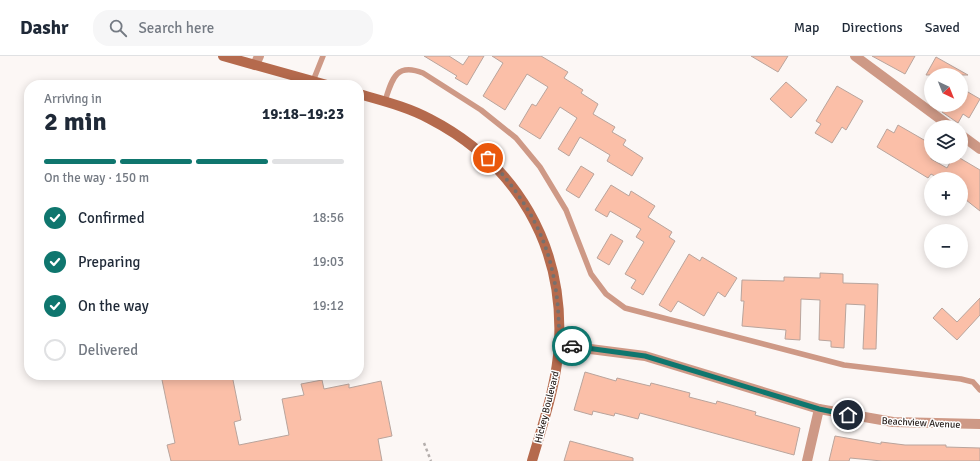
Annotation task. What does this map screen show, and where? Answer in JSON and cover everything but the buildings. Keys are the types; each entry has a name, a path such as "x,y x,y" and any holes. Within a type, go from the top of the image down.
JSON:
{"main road":[{"path":"223,56 257,61 310,80"},
{"name":"Hickey Boulevard","path":"364,95 385,101 429,118 469,143 488,158 519,195 535,222 550,261 556,287 559,308 559,344 549,403 532,461"}],"street":[{"path":"855,56 942,120"},
{"path":"968,140 980,149"},
{"name":"Beachview Avenue","path":"559,344 645,356 819,409 893,422 980,424"},
{"path":"807,461 819,409"}],"lane":[{"path":"313,80 323,56"},
{"path":"385,101 395,75 401,70 413,69 423,73 481,110 516,138 540,167 566,210 591,274 606,294 625,308 844,365 961,379 973,382 980,390"}],"path":[{"path":"424,443 431,461"}],"way so far":[{"path":"488,158 505,176 519,195 532,215 542,236 556,287 560,315 559,344 572,346"}],"route":[{"path":"572,346 645,356 819,409 848,415"}]}
